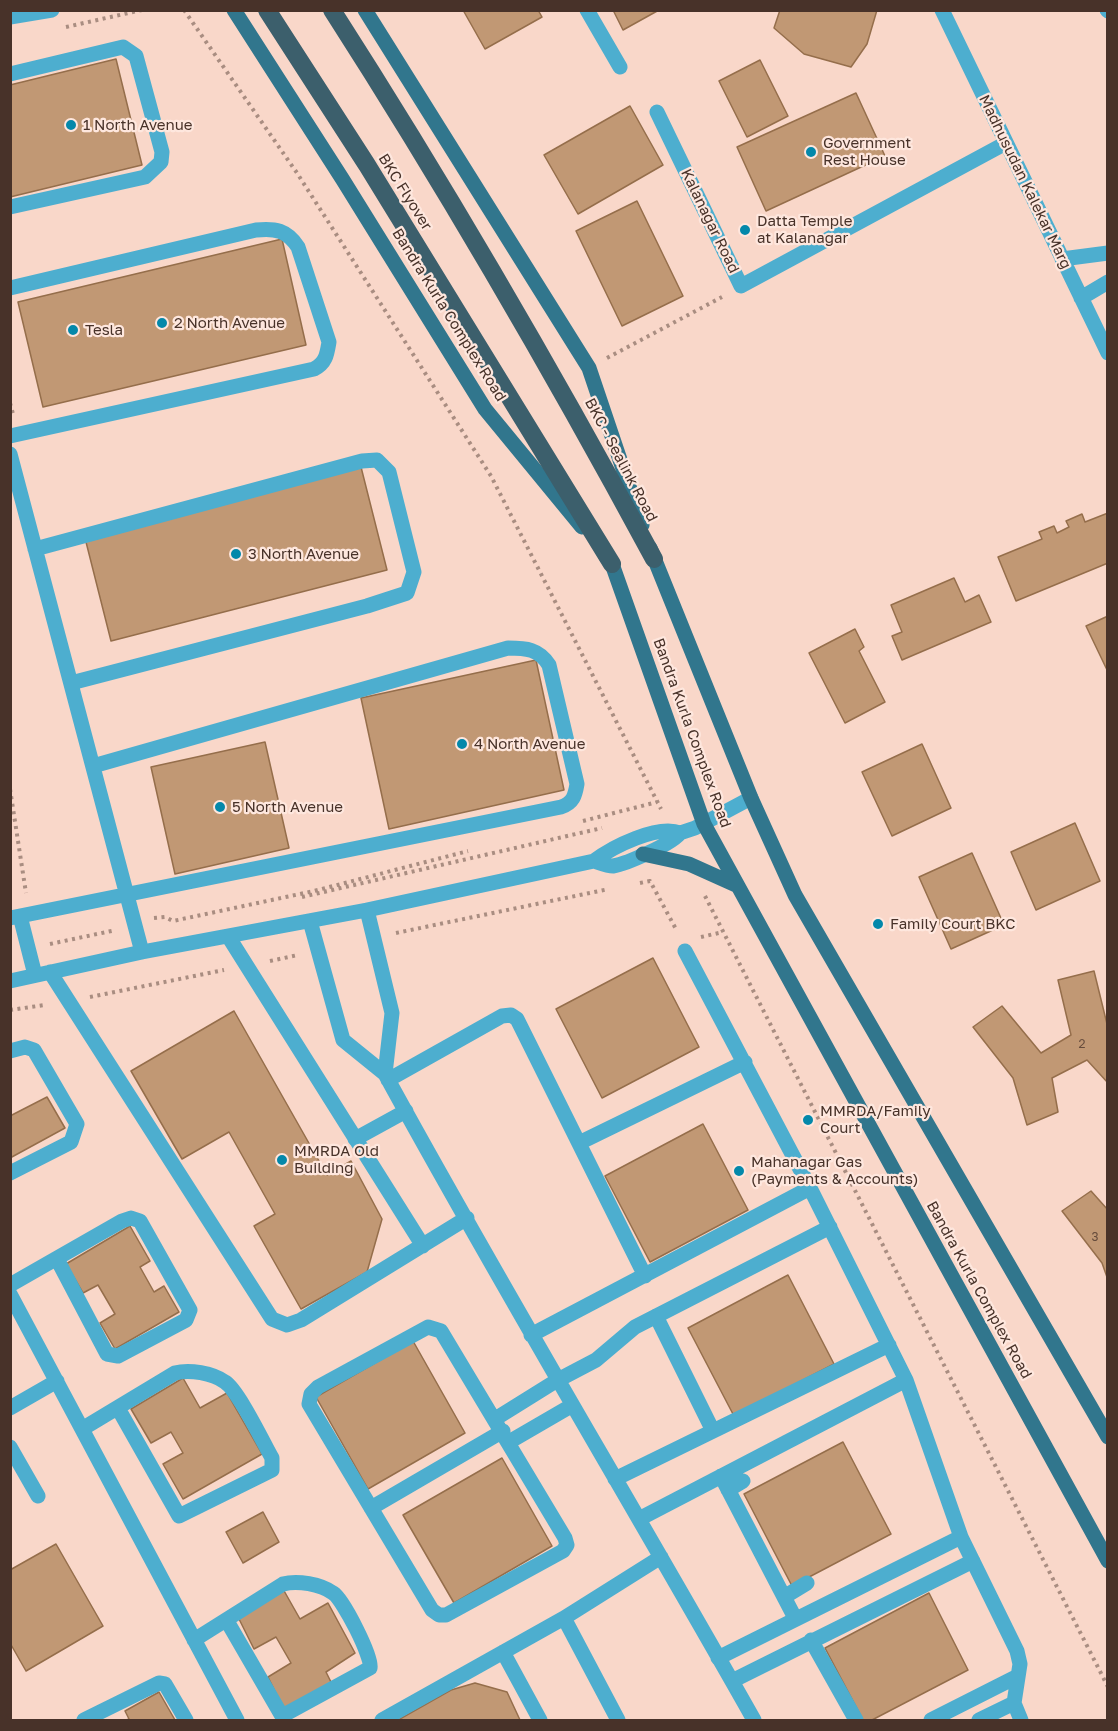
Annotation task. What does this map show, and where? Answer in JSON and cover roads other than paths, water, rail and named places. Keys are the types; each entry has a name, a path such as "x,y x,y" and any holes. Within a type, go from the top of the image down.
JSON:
{"highway":[{"name":"BKC Flyover","path":"267,10 367,165 612,564"},
{"name":"BKC - Sealink Road","path":"332,10 413,136 556,378 654,559"}],"main road":[{"name":"Bandra Kurla Complex Road","path":"234,10 485,409 612,564 704,824 1107,1562"},
{"name":"Bandra Kurla Complex Road","path":"365,10 589,368 654,559 751,798 795,894 1107,1437"},
{"path":"643,854 689,864 738,886"}],"street":[{"path":"10,17 52,10"},
{"path":"587,10 620,67"},
{"name":"Madhusudan Kalekar Marg","path":"942,10 1107,353"},
{"path":"10,74 123,47 130,50 136,56 162,152 161,162 145,177 10,207"},
{"name":"Kalanagar Road","path":"657,112 741,286 1006,143"},
{"path":"10,288 256,230 283,231 291,236 298,247 328,342 327,354 322,365 314,369 14,435"},
{"path":"1062,260 1107,253"},
{"path":"1081,298 1107,282"},
{"path":"10,454 142,952"},
{"path":"35,549 362,460 377,460 389,472 414,572 407,593 367,606 71,683"},
{"path":"93,766 508,648 527,648 543,655 549,665 577,784 574,798 568,805 20,916 28,949 42,974 272,1318 287,1325 301,1320 467,1218"},
{"path":"10,981 142,952 367,910 594,861 610,848 704,824 751,798"},
{"path":"594,861 612,866 676,839 675,831"},
{"path":"367,910 392,1012 386,1077"},
{"path":"310,921 343,1040 386,1077 467,1218 556,1381 639,1519 754,1720"},
{"path":"228,936 423,1246"},
{"path":"685,951 810,1188 906,1380 961,1537 1017,1651 1020,1664 1014,1703 1021,1720"},
{"path":"386,1077 502,1016 511,1015 517,1019 645,1276"},
{"path":"10,1051 24,1047 33,1050 77,1124 71,1142 10,1173"},
{"path":"579,1143 745,1062"},
{"path":"355,1139 406,1111"},
{"path":"531,1335 810,1188"},
{"path":"10,1286 122,1221 131,1218 140,1221 190,1310 186,1320 118,1356 107,1354 57,1259"},
{"path":"502,1431 556,1381 596,1360 635,1328 830,1227"},
{"path":"10,1294 237,1720"},
{"path":"656,1316 713,1431"},
{"path":"428,1327 436,1328 441,1330 502,1431 567,1545 563,1551 446,1615 439,1615 432,1610 309,1404 311,1394 318,1387 428,1327"},
{"path":"615,1479 889,1345"},
{"path":"82,1429 119,1410 175,1373 192,1371 218,1378 230,1386 272,1458 272,1470 179,1516 119,1410"},
{"path":"639,1519 724,1483 906,1380"},
{"path":"10,1408 57,1381"},
{"path":"371,1508 502,1431 572,1406"},
{"path":"10,1447 38,1496"},
{"path":"724,1483 743,1481"},
{"path":"724,1483 795,1618"},
{"path":"718,1658 961,1537"},
{"path":"382,1720 564,1618 661,1557"},
{"path":"732,1681 973,1562"},
{"path":"194,1640 227,1620 291,1582 326,1589 338,1597 370,1656 370,1668 282,1716 227,1620"},
{"path":"784,1597 807,1583"},
{"path":"564,1618 615,1719"},
{"path":"811,1640 856,1720"},
{"path":"503,1652 540,1720"},
{"path":"931,1720 1018,1676"},
{"path":"84,1720 159,1683 165,1684 186,1720"},
{"path":"979,1720 1014,1703"}],"place":[{"name":"1 North Avenue","path":"71,125"},
{"name":"Government Rest House","path":"811,152"},
{"name":"Datta Temple at Kalanagar","path":"745,230"},
{"name":"2 North Avenue","path":"162,323"},
{"name":"Tesla","path":"73,330"},
{"name":"3 North Avenue","path":"236,554"},
{"name":"4 North Avenue","path":"462,744"},
{"name":"5 North Avenue","path":"220,807"},
{"name":"Family Court BKC","path":"878,924"},
{"name":"MMRDA/Family Court","path":"808,1120"},
{"name":"MMRDA Old Building","path":"282,1160"},
{"name":"Mahanagar Gas (Payments & Accounts)","path":"739,1171"}]}
